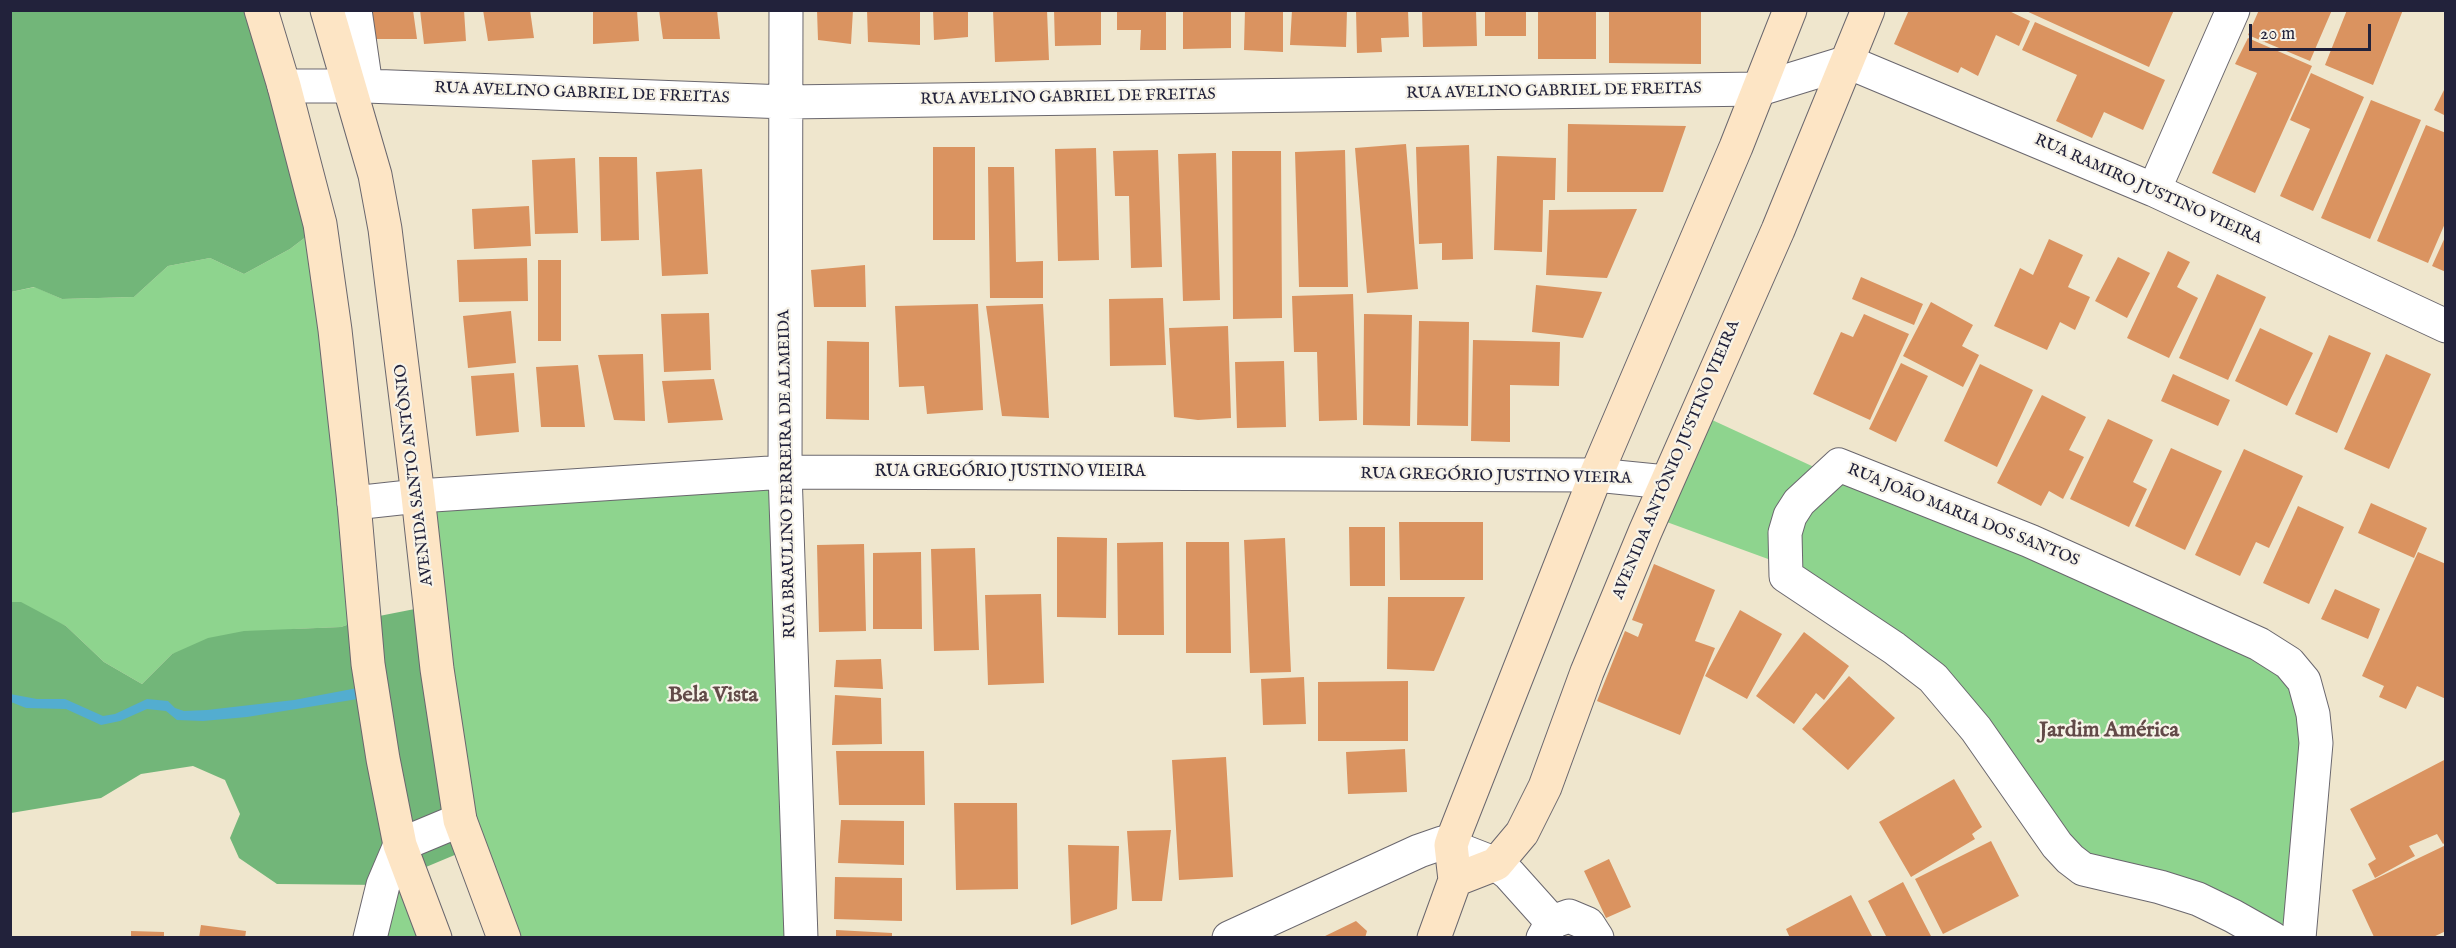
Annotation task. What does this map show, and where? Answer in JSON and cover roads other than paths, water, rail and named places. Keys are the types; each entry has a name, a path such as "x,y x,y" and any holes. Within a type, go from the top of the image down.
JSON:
{"main road":[{"path":"261,10 284,86 320,224 335,330 354,503 369,674 382,759 400,845 435,938"},
{"name":"AVENIDA SANTO ANTÔNIO","path":"327,10 358,87 385,229 437,669 460,820 504,938"},
{"path":"1434,938 1455,880 1450,845 1596,476 1760,89 1790,10"},
{"name":"AVENIDA ANTÔNIO JUSTINO VIEIRA","path":"1455,880 1496,864 1522,833 1545,787 1587,672 1666,482 1778,230 1868,10"}],"street":[{"path":"355,10 358,87"},
{"name":"RUA BRAULINO FERREIRA DE ALMEIDA","path":"786,10 785,472 801,938"},
{"path":"2154,190 2233,10"},
{"name":"RUA AVELINO GABRIEL DE FREITAS","path":"284,86 786,102 1760,89 1848,62"},
{"name":"RUA RAMIRO JUSTINO VIEIRA","path":"1848,62 2154,190 2445,326"},
{"name":"RUA JOÃO MARIA DOS SANTOS","path":"2272,938 2198,899 2083,868 2070,859 2057,845 1976,729 1933,678 1894,648 1786,576 1785,533 1790,516 1798,502 1839,465 2030,541 2259,644 2289,663 2304,681 2313,714 2316,743 2299,938"},
{"name":"RUA GREGÓRIO JUSTINO VIEIRA","path":"354,503 418,496 785,472 1596,476 1666,482"},
{"path":"370,938 384,885 400,845 460,820"},
{"path":"1229,938 1419,850 1442,843 1496,864 1509,874 1548,930 1569,916 1588,924 1596,938"}],"water":[{"path":"368,686 370,697 247,717 203,721 177,720 166,711 147,709 120,721 101,725 66,709 26,708 11,702 10,694 37,699 65,699 103,716 115,714 147,699 168,701 175,708 184,711 207,710 294,700"}],"district":[{"name":"Bela Vista","path":"713,696"},
{"name":"Jardim América","path":"2109,731"}]}
